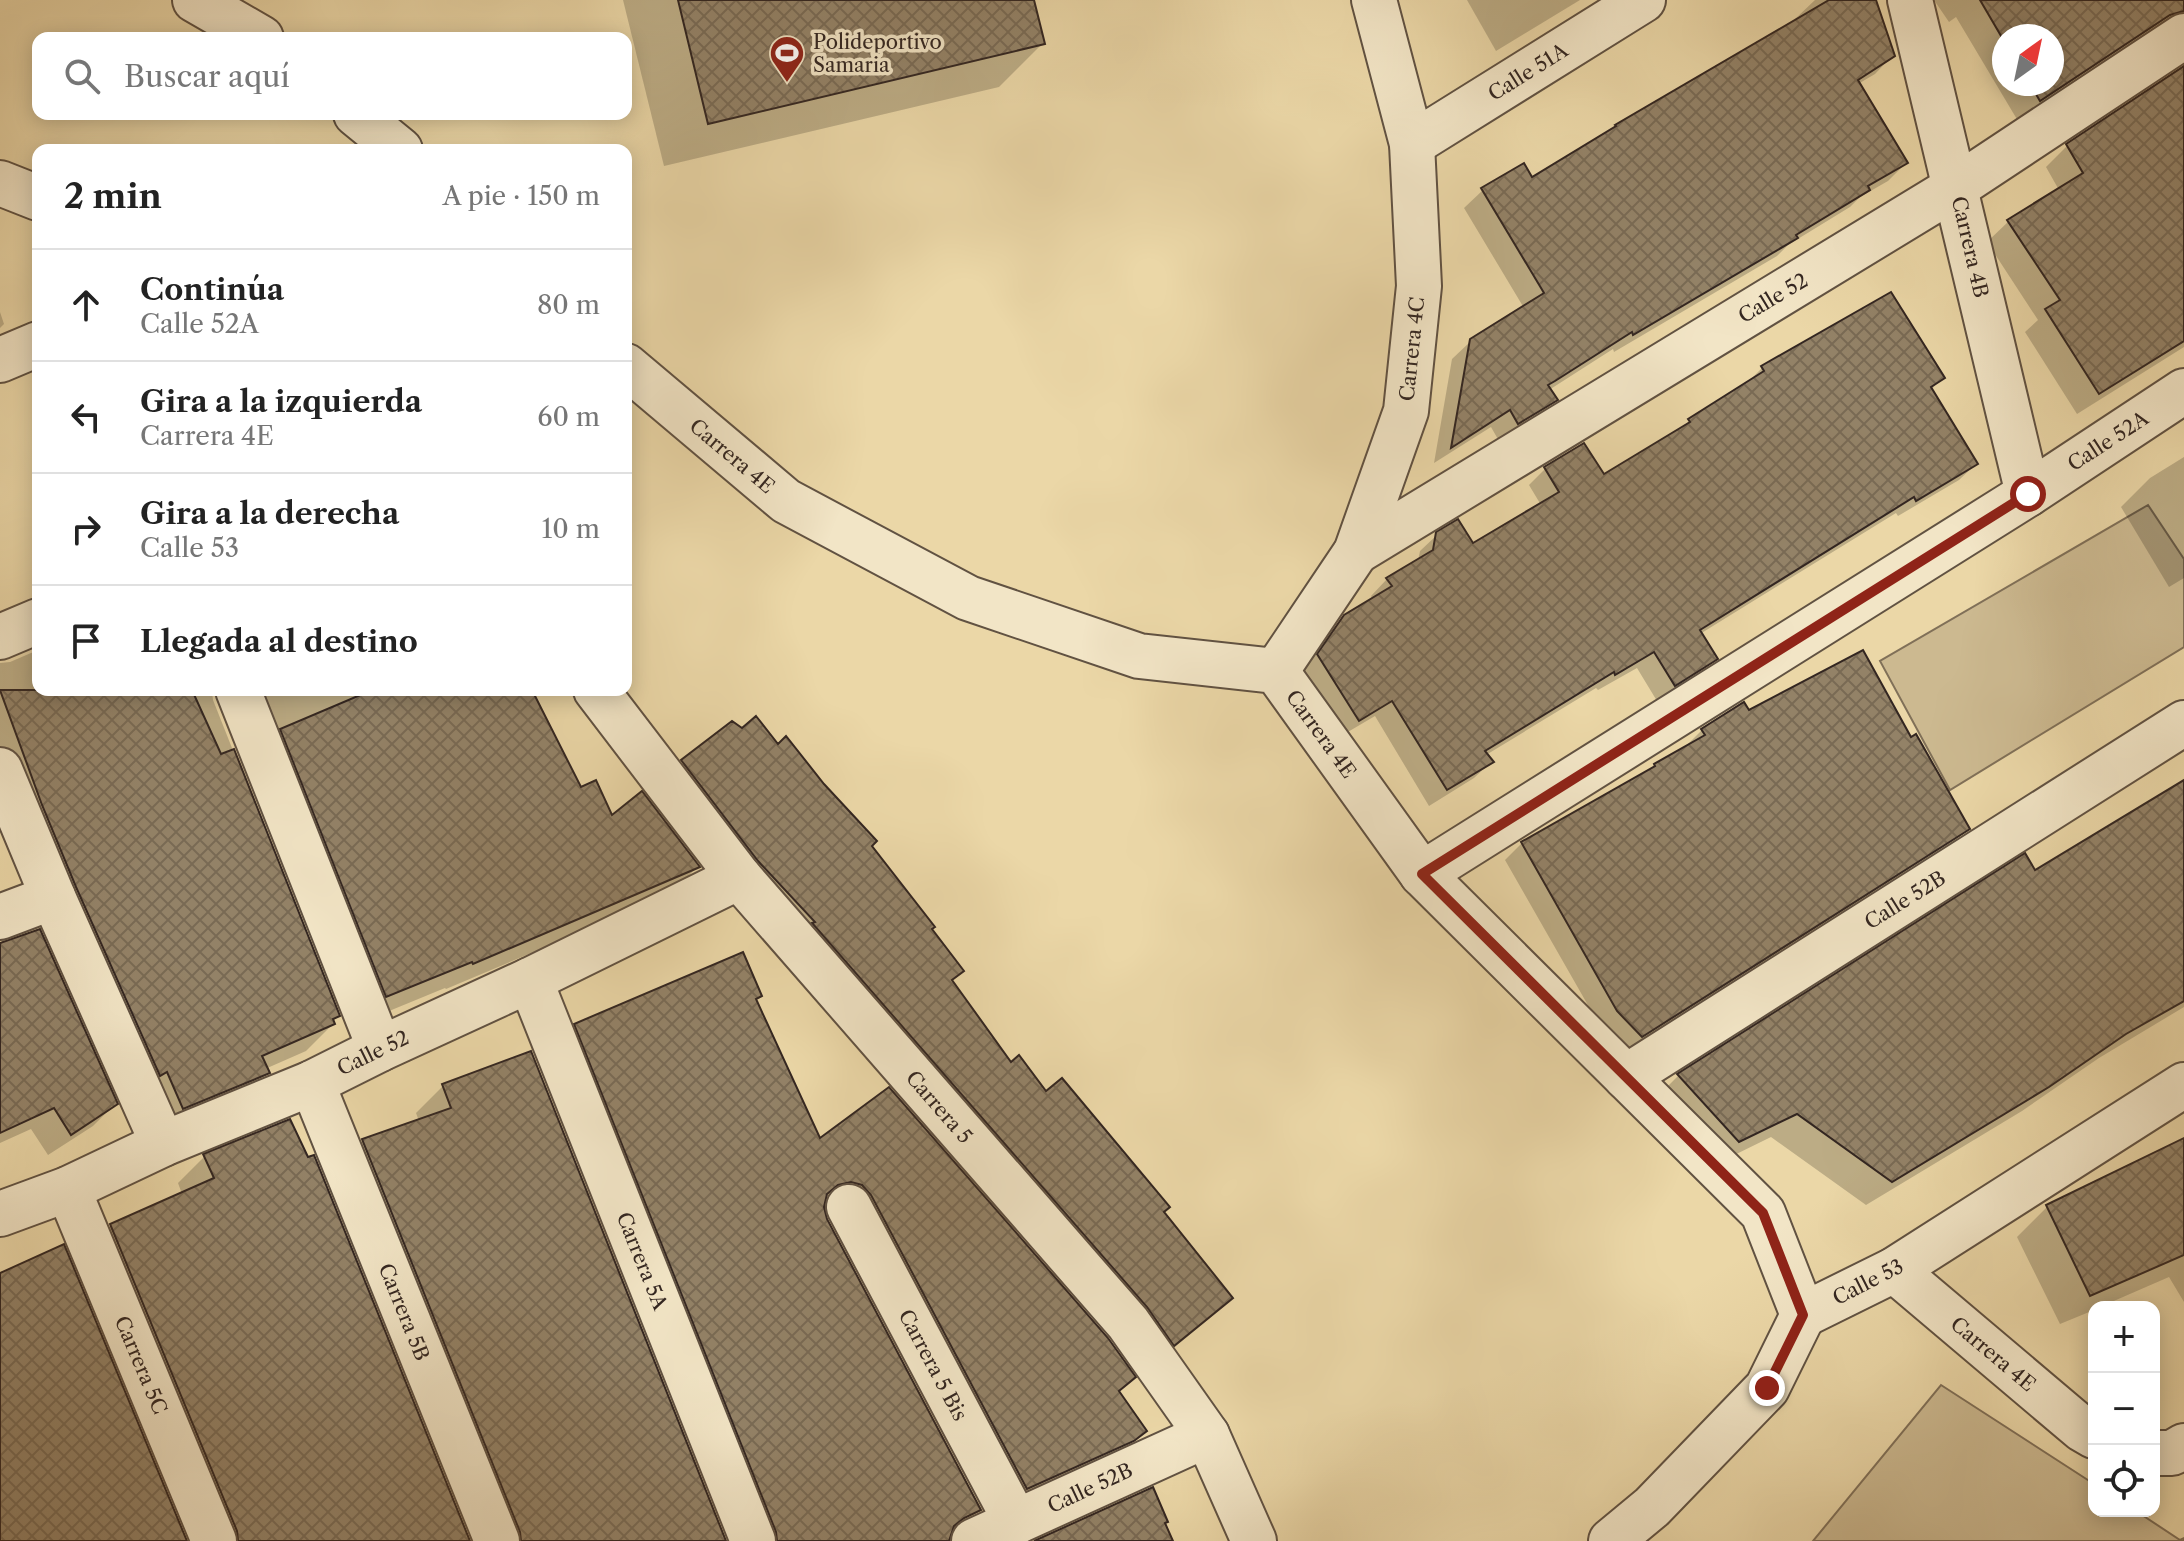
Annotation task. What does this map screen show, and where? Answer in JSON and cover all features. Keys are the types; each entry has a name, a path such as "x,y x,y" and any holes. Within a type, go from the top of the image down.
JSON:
{"street":[{"path":"195,0 251,32"},
{"name":"Carrera 4C","path":"1276,671 1356,552 1406,411 1419,286 1412,144 1374,0"},
{"name":"Calle 51A","path":"1412,144 1643,0"},
{"name":"Carrera 4B","path":"1910,0 2028,494"},
{"name":"Calle 52","path":"1356,552 1956,187 2184,36"},
{"path":"363,120 393,144"},
{"path":"0,183 32,196"},
{"path":"0,360 32,347"},
{"name":"Carrera 4E","path":"632,371 786,501 968,598 1139,656 1276,671 1422,874 1763,1213 1803,1315"},
{"name":"Calle 52A","path":"1422,874 2028,494 2184,391"},
{"path":"0,637 32,624"},
{"path":"240,696 380,1049"},
{"name":"Carrera 5","path":"601,696 739,877 1128,1323 1207,1435 1254,1541"},
{"name":"Calle 52B","path":"1626,1077 2184,723"},
{"path":"0,770 163,1144"},
{"name":"Calle 52","path":"0,1214 68,1189 163,1144 312,1083 739,877"},
{"path":"0,917 53,897"},
{"name":"Carrera 5A","path":"530,980 753,1541"},
{"name":"Carrera 5B","path":"312,1083 497,1541"},
{"name":"Calle 53","path":"1803,1315 1894,1270 2184,1085"},
{"name":"Carrera 5C","path":"68,1189 214,1541"},
{"name":"Carrera 5 Bis","path":"849,1207 1016,1522"},
{"name":"Carrera 4E","path":"1894,1270 2088,1432"},
{"path":"1611,1541 1652,1507 1767,1388 1803,1315"},
{"name":"Calle 52B","path":"974,1541 1207,1435"},
{"path":"2160,1453 2172,1453 2184,1446"}],"shaded area":[{"path":"2148,505 2184,559 2184,647 1950,790 1880,661"},
{"path":"1941,1385 2088,1480 2088,1517 2145,1517 2180,1540 2184,1538 2184,1541 1813,1541"}],"building":[{"name":"Polideportivo Samaria","path":"678,0 1034,0 1045,44 708,124"},
{"path":"1829,0 1876,0 1895,56 1858,80 1908,163 1796,235 1798,238 1633,335 1632,332 1548,385 1558,400 1518,424 1510,410 1451,448 1470,339 1544,293 1481,188 1524,163 1532,177"},
{"path":"1980,0 2184,0 2184,11 2170,15 2064,85 2064,24 1994,24"},
{"path":"2184,66 2184,341 2099,394 2045,309 2060,300 2007,220 2083,173 2066,144"},
{"path":"1891,292 1945,378 1931,387 1978,464 1916,501 1914,497 1700,630 1718,659 1675,686 1654,652 1615,675 1614,672 1485,751 1494,762 1447,790 1392,701 1359,721 1317,654 1344,615 1392,586 1386,578 1433,550 1436,532 1458,519 1473,543 1559,492 1544,467 1584,443 1604,474 1690,422 1688,419 1764,371 1761,366"},
{"path":"1863,650 1911,737 1916,734 1970,829 1642,1037 1617,1011 1521,842 1705,735 1701,729 1744,702 1749,710"},
{"path":"0,690 32,690 32,696 195,696 221,754 234,749 340,1016 333,1019 335,1024 262,1056 270,1073 183,1109 167,1072 160,1076 42,805"},
{"path":"358,696 535,696 581,787 596,780 612,815 642,791 700,867 473,964 386,997 280,729"},
{"path":"756,716 778,744 786,736 824,784 877,841 872,846 935,927 932,929 964,971 952,980 1011,1062 1019,1055 1046,1091 1062,1078 1170,1207 1164,1212 1233,1298 1174,1346 1147,1307 812,923 815,922 758,861 681,760 732,721 742,728"},
{"path":"2184,780 2184,1001 2126,1034 2049,1087 1892,1182 1797,1114 1739,1142 1677,1074 2025,853 2035,870"},
{"path":"40,929 118,1104 71,1135 54,1108 0,1133 0,943"},
{"path":"743,952 762,996 756,999 820,1138 889,1087 1108,1338 1136,1377 1119,1391 1147,1431 1134,1441 1027,1489 871,1195 862,1185 851,1182 838,1185 827,1194 824,1207 827,1219 981,1510 954,1526 949,1541 777,1541 574,1024"},
{"path":"531,1051 726,1541 521,1541 362,1139 451,1108 442,1084"},
{"path":"290,1119 308,1157 314,1155 470,1541 238,1541 237,1531 110,1224 214,1178 203,1154"},
{"path":"2184,1138 2184,1255 2090,1296 2046,1205"},
{"path":"64,1244 187,1541 0,1541 0,1273"},
{"path":"1153,1487 1173,1541 1034,1541"}],"place":[{"name":"Polideportivo Samaria","path":"787,84"}],"route":[{"path":"1767,1388 1803,1315 1763,1213 1422,874 2028,494"}]}
